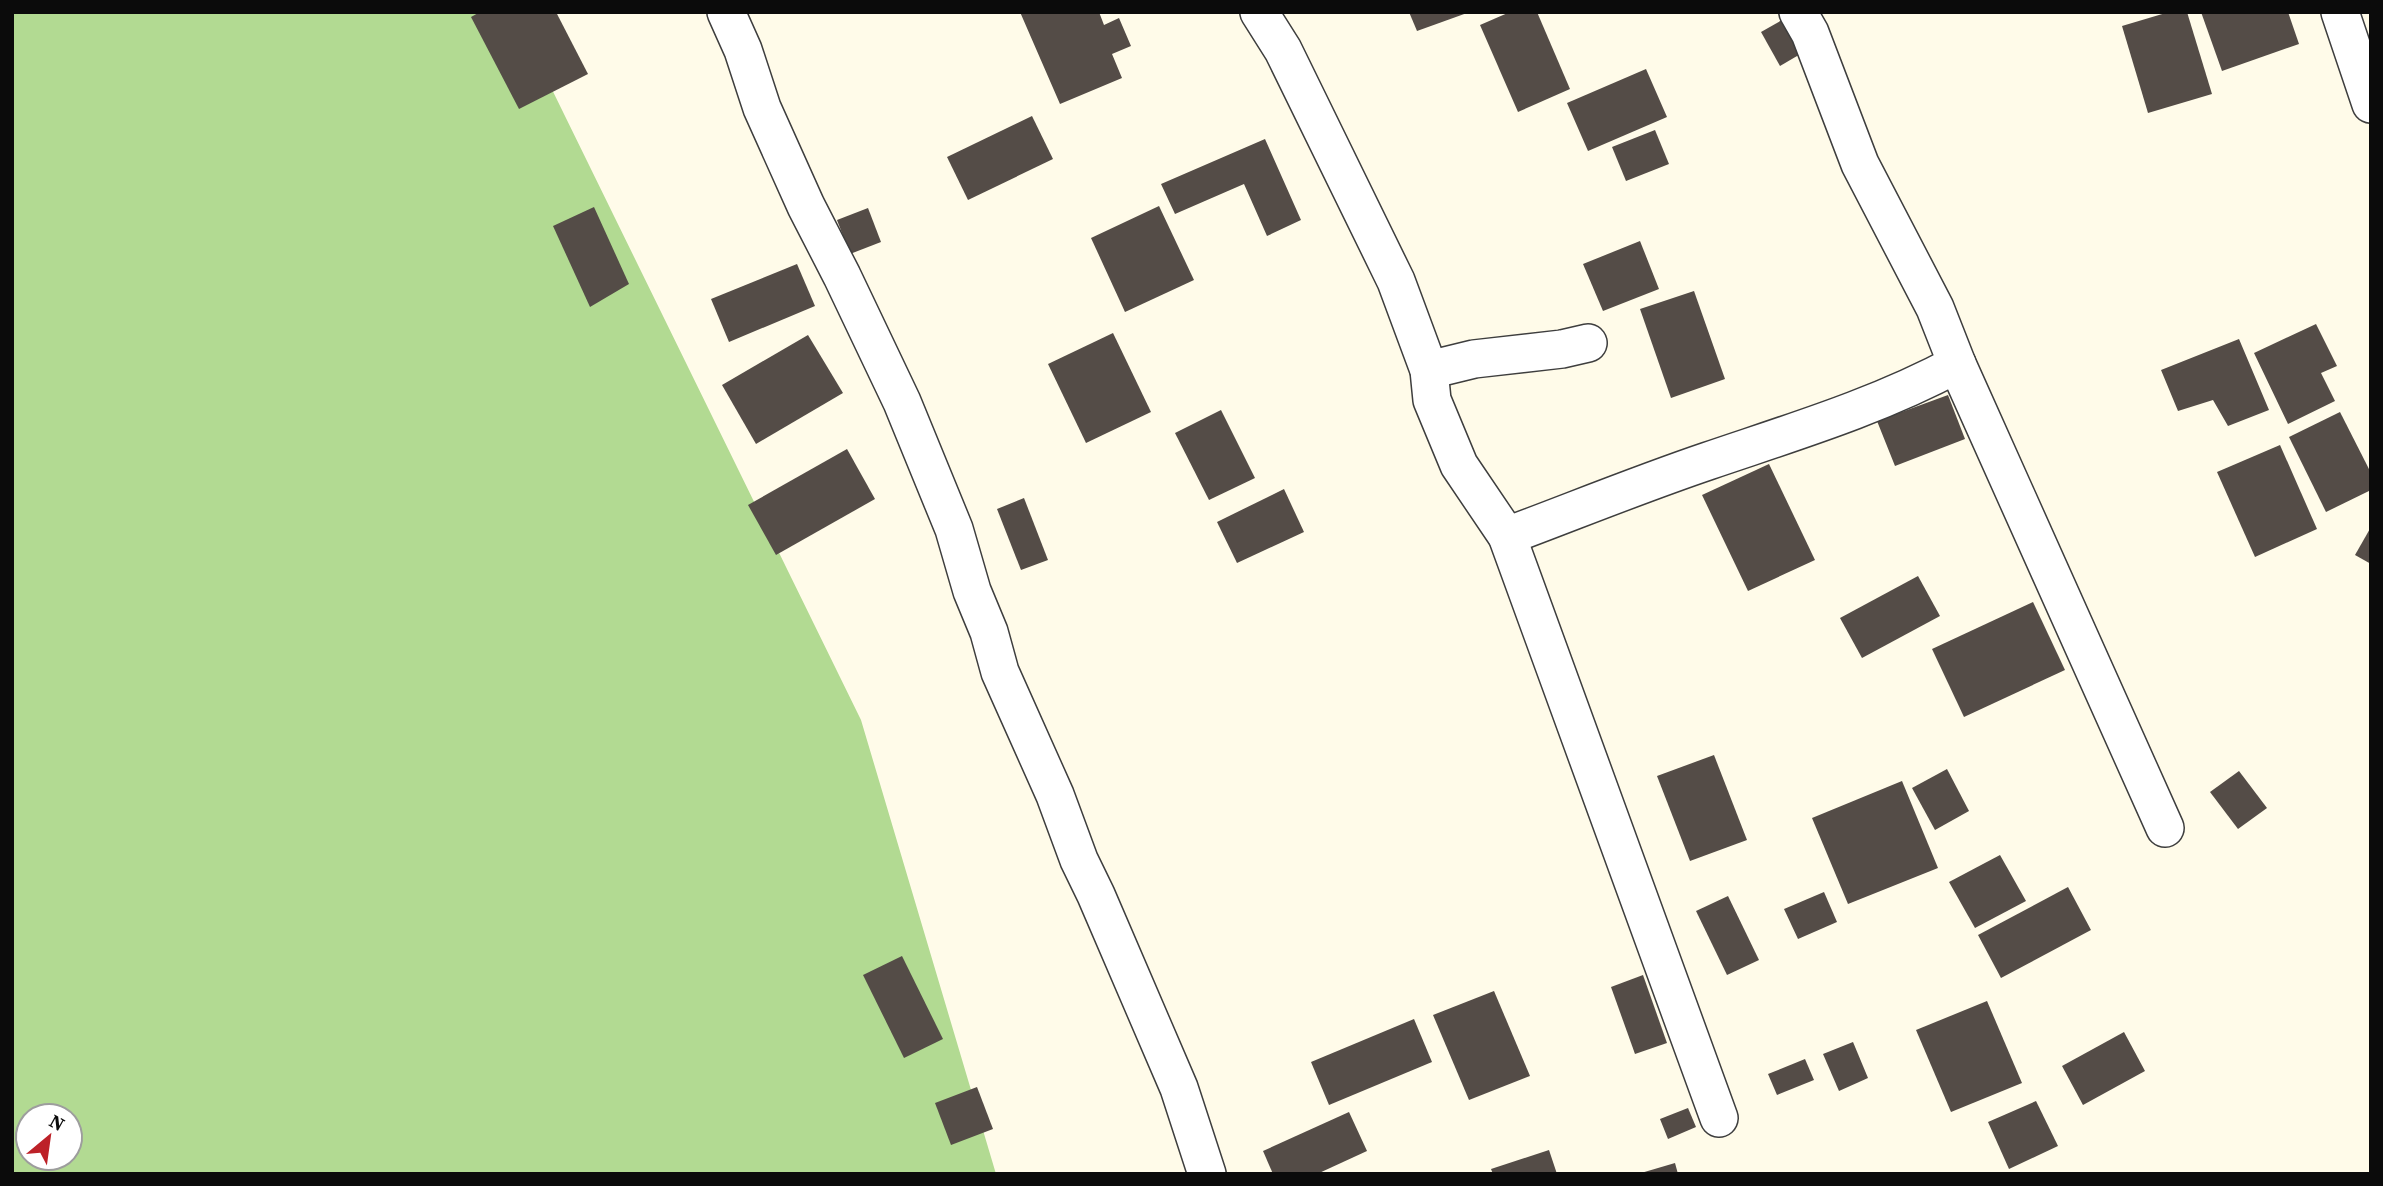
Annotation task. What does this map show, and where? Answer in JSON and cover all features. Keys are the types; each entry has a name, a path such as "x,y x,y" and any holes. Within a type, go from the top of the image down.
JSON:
{"street":[{"path":"726,12 743,50 762,108 918,440 954,528 972,592 989,632 1000,672 1179,1088 1207,1174"},
{"path":"1259,12 1283,50 1396,281 1429,370 1432,400 1459,466 1507,536 1719,1118"},
{"path":"1798,12 1810,33 1860,164 1935,308 1957,364 2165,828"},
{"path":"2340,12 2371,104"},
{"path":"1429,370 1474,359 1562,349 1588,343"},
{"path":"1507,536 1705,462 1840,417 1915,387 1957,364"}],"green space":[{"path":"12,12 514,12 861,720 996,1174 12,1174"}],"building":[{"path":"480,12 556,12 588,74 519,109 471,17"},
{"path":"1020,12 1099,12 1104,25 1119,18 1131,46 1112,54 1122,78 1060,104"},
{"path":"1409,12 1467,12 1467,13 1417,31"},
{"path":"1510,12 1537,12 1570,89 1518,112 1480,25"},
{"path":"2169,12 2187,12 2212,94 2148,113 2122,26"},
{"path":"2201,12 2288,12 2299,44 2222,71"},
{"path":"1789,16 1809,49 1780,66 1761,32"},
{"path":"1646,69 1667,117 1588,151 1567,103"},
{"path":"1032,116 1053,159 968,200 947,157"},
{"path":"1655,130 1669,164 1626,181 1612,147"},
{"path":"1265,139 1301,220 1267,236 1244,184 1175,214 1161,184"},
{"path":"1159,206 1194,280 1125,312 1091,238"},
{"path":"594,207 629,284 590,307 553,226"},
{"path":"868,208 881,242 850,254 837,220"},
{"path":"1640,241 1659,289 1603,311 1583,264"},
{"path":"797,264 815,306 729,342 711,299"},
{"path":"1694,291 1725,379 1671,398 1640,309"},
{"path":"2316,324 2337,366 2321,373 2335,401 2288,424 2254,353"},
{"path":"1113,333 1151,412 1086,443 1048,364"},
{"path":"808,335 843,393 756,444 722,385"},
{"path":"2239,339 2269,410 2228,426 2213,400 2178,411 2161,370"},
{"path":"1948,395 1965,439 1895,466 1877,421"},
{"path":"1221,410 1255,478 1209,500 1175,433"},
{"path":"2340,412 2371,473 2371,490 2326,512 2289,437"},
{"path":"2280,445 2317,529 2255,557 2217,472"},
{"path":"847,449 875,499 776,555 748,505"},
{"path":"1769,464 1815,560 1748,591 1702,495"},
{"path":"1284,489 1304,532 1237,563 1217,522"},
{"path":"1024,498 1048,560 1021,570 997,509"},
{"path":"2371,527 2371,564 2355,555"},
{"path":"1918,576 1940,616 1862,658 1840,618"},
{"path":"2033,602 2065,670 1964,717 1932,649"},
{"path":"1714,755 1747,840 1690,861 1657,776"},
{"path":"1947,769 1969,811 1935,830 1912,788"},
{"path":"2239,771 2267,808 2238,829 2210,792"},
{"path":"1902,781 1938,868 1848,904 1812,818"},
{"path":"2000,855 2026,901 1975,928 1949,882"},
{"path":"2068,887 2091,930 2001,978 1978,935"},
{"path":"1824,892 1837,922 1798,939 1784,909"},
{"path":"1728,896 1759,960 1727,975 1696,911"},
{"path":"902,956 943,1039 904,1058 863,975"},
{"path":"1643,975 1667,1043 1635,1054 1611,987"},
{"path":"1494,991 1530,1076 1469,1100 1433,1015"},
{"path":"1987,1001 2022,1083 1951,1112 1916,1030"},
{"path":"1414,1019 1432,1062 1329,1105 1311,1062"},
{"path":"2124,1032 2145,1071 2083,1105 2062,1066"},
{"path":"1853,1042 1868,1078 1839,1091 1823,1054"},
{"path":"1805,1059 1814,1080 1777,1095 1768,1074"},
{"path":"977,1087 993,1129 951,1145 935,1103"},
{"path":"2036,1101 2058,1146 2009,1169 1988,1122"},
{"path":"1688,1108 1696,1127 1668,1139 1660,1119"},
{"path":"1349,1112 1367,1151 1317,1174 1273,1174 1263,1151"},
{"path":"1549,1150 1557,1174 1493,1174 1491,1169"},
{"path":"1675,1163 1678,1174 1641,1174 1641,1173"}]}
